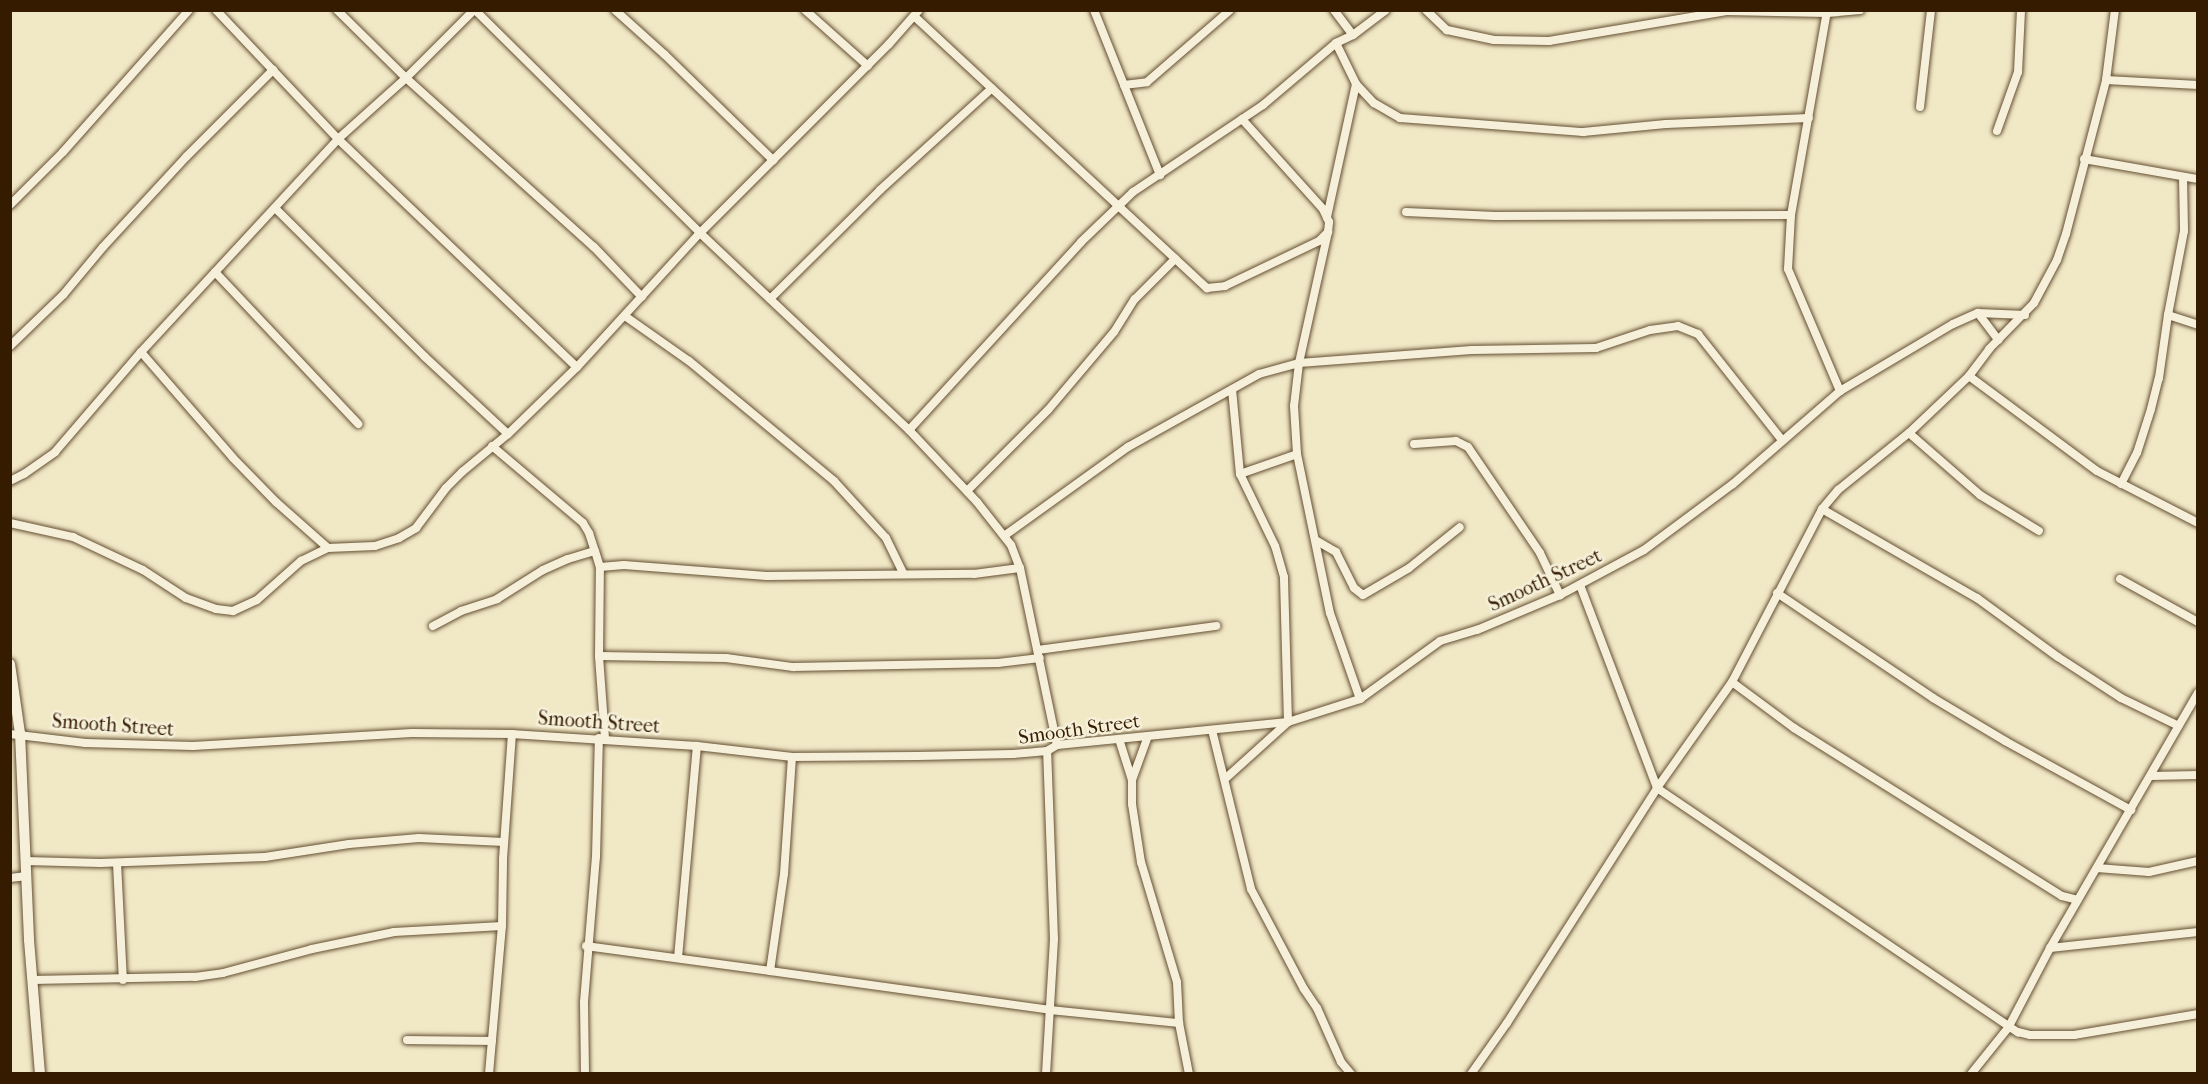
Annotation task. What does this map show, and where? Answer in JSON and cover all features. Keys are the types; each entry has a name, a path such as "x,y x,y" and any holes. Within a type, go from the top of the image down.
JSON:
{"street":[{"path":"10,205 63,152 189,10"},
{"path":"216,10 338,139 578,367"},
{"path":"337,10 406,78 585,239 642,297"},
{"path":"10,481 55,452 141,352 338,139 406,78 474,10 700,233 909,430 967,491 1004,536 1020,568 1057,745"},
{"path":"615,10 773,160"},
{"path":"805,10 868,66"},
{"path":"1124,85 1147,82 1230,10"},
{"path":"1334,10 1353,35"},
{"path":"909,430 1081,242 1133,192 1242,119 1336,43 1353,35 1386,10"},
{"path":"1426,10 1447,30 1494,40 1549,41 1726,11 1860,10"},
{"path":"1920,107 1931,10"},
{"path":"1998,131 2018,72 2021,10"},
{"path":"1471,1074 1507,1023 1657,788 1731,682 1822,509 1838,490 1909,433 1969,376 1998,340 2025,315 2057,261 2106,80 2115,10"},
{"path":"1095,11 1160,175"},
{"path":"1827,12 1791,215 1788,269 1840,391"},
{"path":"10,523 73,537 143,570 186,598 216,609 233,611 257,600 301,561 328,548 375,546 399,538 416,528 446,488 508,434 578,367 700,233 868,66 916,13 992,88 1207,288 1225,286 1319,241 1328,232"},
{"path":"1336,43 1356,84 1374,103 1400,118 1583,132 1666,124 1809,118"},
{"path":"10,346 63,295 103,247 187,156 273,70"},
{"path":"2106,80 2198,86"},
{"path":"1356,84 1328,217 1328,232 1299,363 1294,405 1297,454 1317,541 1330,613 1360,699"},
{"path":"770,299 880,190 992,88"},
{"path":"1242,119 1328,217"},
{"path":"2084,159 2198,179"},
{"path":"2121,484 2137,453 2159,378 2184,231 2183,177"},
{"path":"275,208 417,349 508,434"},
{"path":"1406,212 1495,216 1791,215"},
{"path":"967,491 1048,410 1114,332 1135,299 1175,259"},
{"path":"215,272 358,424"},
{"path":"1978,314 1998,340"},
{"name":"Smooth Street","path":"15,734 85,743 193,746 412,733 512,734 602,738 792,757 1003,754 1047,751 1057,745 1288,722 1360,699 1440,641 1477,630 1560,595 1644,550 1732,484 1840,391 1953,324 1978,314 2025,315"},
{"path":"2168,315 2198,325"},
{"path":"624,316 689,361 834,481 886,538 903,573"},
{"path":"1004,536 1128,447 1259,374 1299,363 1472,350 1596,348 1650,330 1678,326 1698,334 1782,440"},
{"path":"141,352 233,458 276,502 328,548"},
{"path":"1969,376 2067,450 2121,484 2198,523"},
{"path":"1226,778 1288,722 1284,577 1275,546 1240,474 1232,389"},
{"path":"1909,433 1980,495 2040,531"},
{"path":"1414,444 1456,441 1468,447 1535,545 1560,595"},
{"path":"492,446 583,523 590,533 600,567 599,656 602,738 596,857 586,946 585,1074"},
{"path":"1240,474 1297,454"},
{"path":"1822,509 1977,598 2058,657 2121,698 2179,726"},
{"path":"1317,541 1336,552 1354,588 1363,595 1409,568 1460,527"},
{"path":"433,626 461,611 513,591 543,570 595,551"},
{"path":"600,567 624,565 767,576 974,574 1020,568"},
{"path":"2120,579 2198,622"},
{"path":"1580,585 1657,788 2008,1028 2030,1035 2074,1035 2198,1014"},
{"path":"1777,592 1933,698 2005,741 2131,810"},
{"path":"599,656 726,658 793,667 998,663 1039,654 1216,626"},
{"path":"10,664 40,1074"},
{"path":"1731,682 1794,728 2062,896 2078,900"},
{"path":"1971,1074 2008,1028 2050,948 2196,697"},
{"path":"1212,730 1226,778 1246,876 1251,889 1322,1018 1341,1062 1351,1074"},
{"path":"489,1074 502,926 504,842 512,734"},
{"path":"1132,780 1148,736"},
{"path":"1119,739 1132,780 1132,804 1141,862 1176,982 1179,1023 1189,1074"},
{"path":"678,958 697,746"},
{"path":"1046,1074 1054,939 1047,751"},
{"path":"770,971 784,874 792,757"},
{"path":"2151,776 2198,775"},
{"path":"26,861 117,863 265,857 349,844 419,838 504,842"},
{"path":"2097,868 2149,872 2198,861"},
{"path":"117,863 123,980"},
{"path":"10,878 27,876"},
{"path":"32,980 123,980 223,973 312,949 394,932 502,926"},
{"path":"2050,948 2198,932"},
{"path":"586,946 1050,1010 1179,1023"},
{"path":"406,1040 492,1041"}]}
